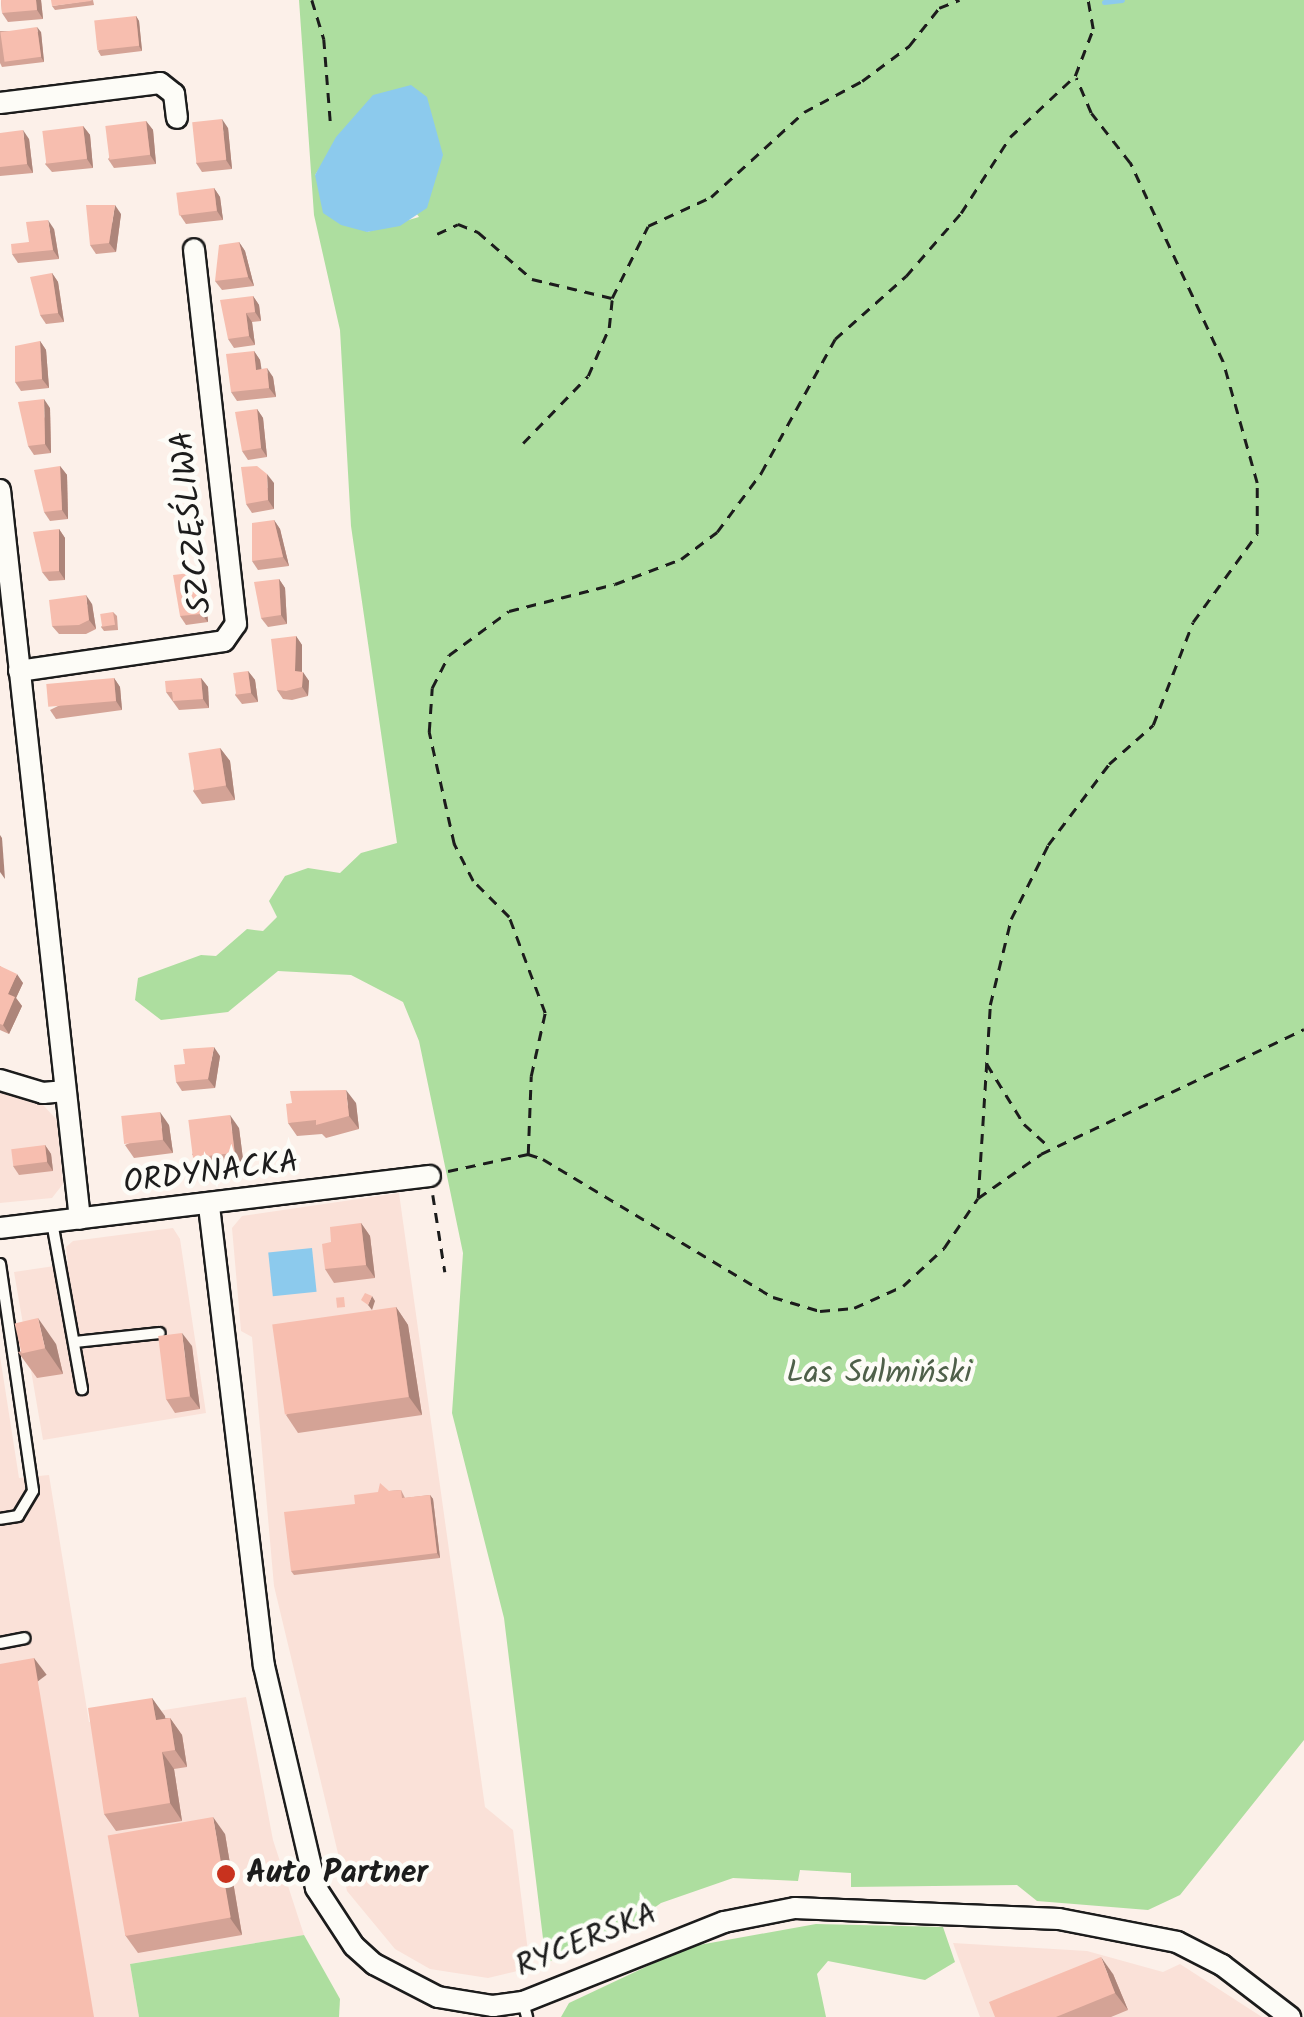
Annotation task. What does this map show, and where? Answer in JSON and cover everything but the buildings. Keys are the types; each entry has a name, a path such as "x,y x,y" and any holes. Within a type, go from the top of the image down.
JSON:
{"street":[{"path":"0,102 160,83 174,94 177,118"},
{"name":"SZCZĘŚLIWA","path":"12,661 224,640 236,624 194,249"},
{"path":"0,490 12,661 80,1219"},
{"path":"0,1080 43,1092 65,1091"},
{"name":"ORDYNACKA","path":"0,1228 209,1206 430,1176"},
{"name":"RYCERSKA","path":"209,1206 264,1666 316,1888 354,1946 392,1977 464,2004 525,2010 684,1935 794,1908 1059,1919 1127,1929 1177,1942 1222,1965 1290,2017"}],"lane":[{"path":"52,1222 82,1389"},
{"path":"0,1264 33,1491 18,1516 0,1519"},
{"path":"75,1342 160,1333"},
{"path":"0,1644 25,1638"}],"path":[{"path":"312,0 324,39 331,128"},
{"path":"522,443 588,376 608,328 612,298 648,226 711,196 804,112 862,81 909,46 938,8 960,0"},
{"path":"528,1154 532,1076 546,1013 509,917 473,881 444,814 429,732 432,688 450,655 510,612 616,584 682,559 717,532 809,390 836,339 906,276 961,213 1010,137 1075,76 1093,29 1088,0"},
{"path":"978,1198 990,1005 1011,919 1048,845 1110,764 1152,725 1193,622 1258,534 1257,483 1223,362 1130,163 1091,113 1075,76"},
{"path":"436,234 458,224 478,232 532,279 612,298"},
{"path":"445,1272 430,1176 528,1154 589,1181 726,1274 820,1311 854,1308 902,1286 944,1248 978,1198 1052,1148 1304,1029"},
{"path":"987,1064 1024,1124 1052,1148"}],"shaded area":[{"path":"0,1093 43,1105 57,1120 63,1184 52,1198 0,1203"},
{"path":"399,1193 485,1807 513,1830 530,1968 488,1978 430,1969 395,1949 347,1891 274,1586 252,1337 241,1331 232,1228 242,1216"},
{"path":"173,1228 180,1239 206,1413 43,1440 14,1272 68,1264 66,1247 73,1241"},
{"path":"0,1356 19,1478 49,1475 89,1722 246,1697 273,1840 304,1935 130,1964 139,2017 0,2017"},
{"path":"953,1943 1087,1951 1163,1972 1180,1964 1262,2017 980,2017"}],"green space":[{"name":"Las Sulmiński","path":"299,0 1304,0 1304,1740 1180,1895 1148,1910 1037,1901 1017,1885 851,1887 851,1873 800,1870 798,1881 733,1878 661,1903 626,1928 546,1963 504,1618 452,1413 463,1253 419,1041 403,1002 351,975 278,971 228,1012 161,1020 135,1000 138,978 201,955 216,956 247,929 263,931 277,917 269,901 285,876 308,868 340,873 361,853 397,843 351,526 340,330 314,215","holes":["350,122 419,217 367,232 315,175"]},
{"path":"816,1924 943,1927 955,1962 925,1980 828,1961 817,1974 826,2017 561,2017 569,2003 688,1947"},
{"path":"304,1935 340,1999 339,2017 139,2017 130,1964"}],"water":[{"path":"411,85 427,97 443,155 427,208 400,226 367,232 341,225 323,213 315,175 336,137 373,95"},
{"path":"312,1248 317,1292 273,1296 268,1253"}],"waterway":[{"path":"1104,2 1122,0"}],"place":[{"name":"Auto Partner","path":"226,1874"}]}
